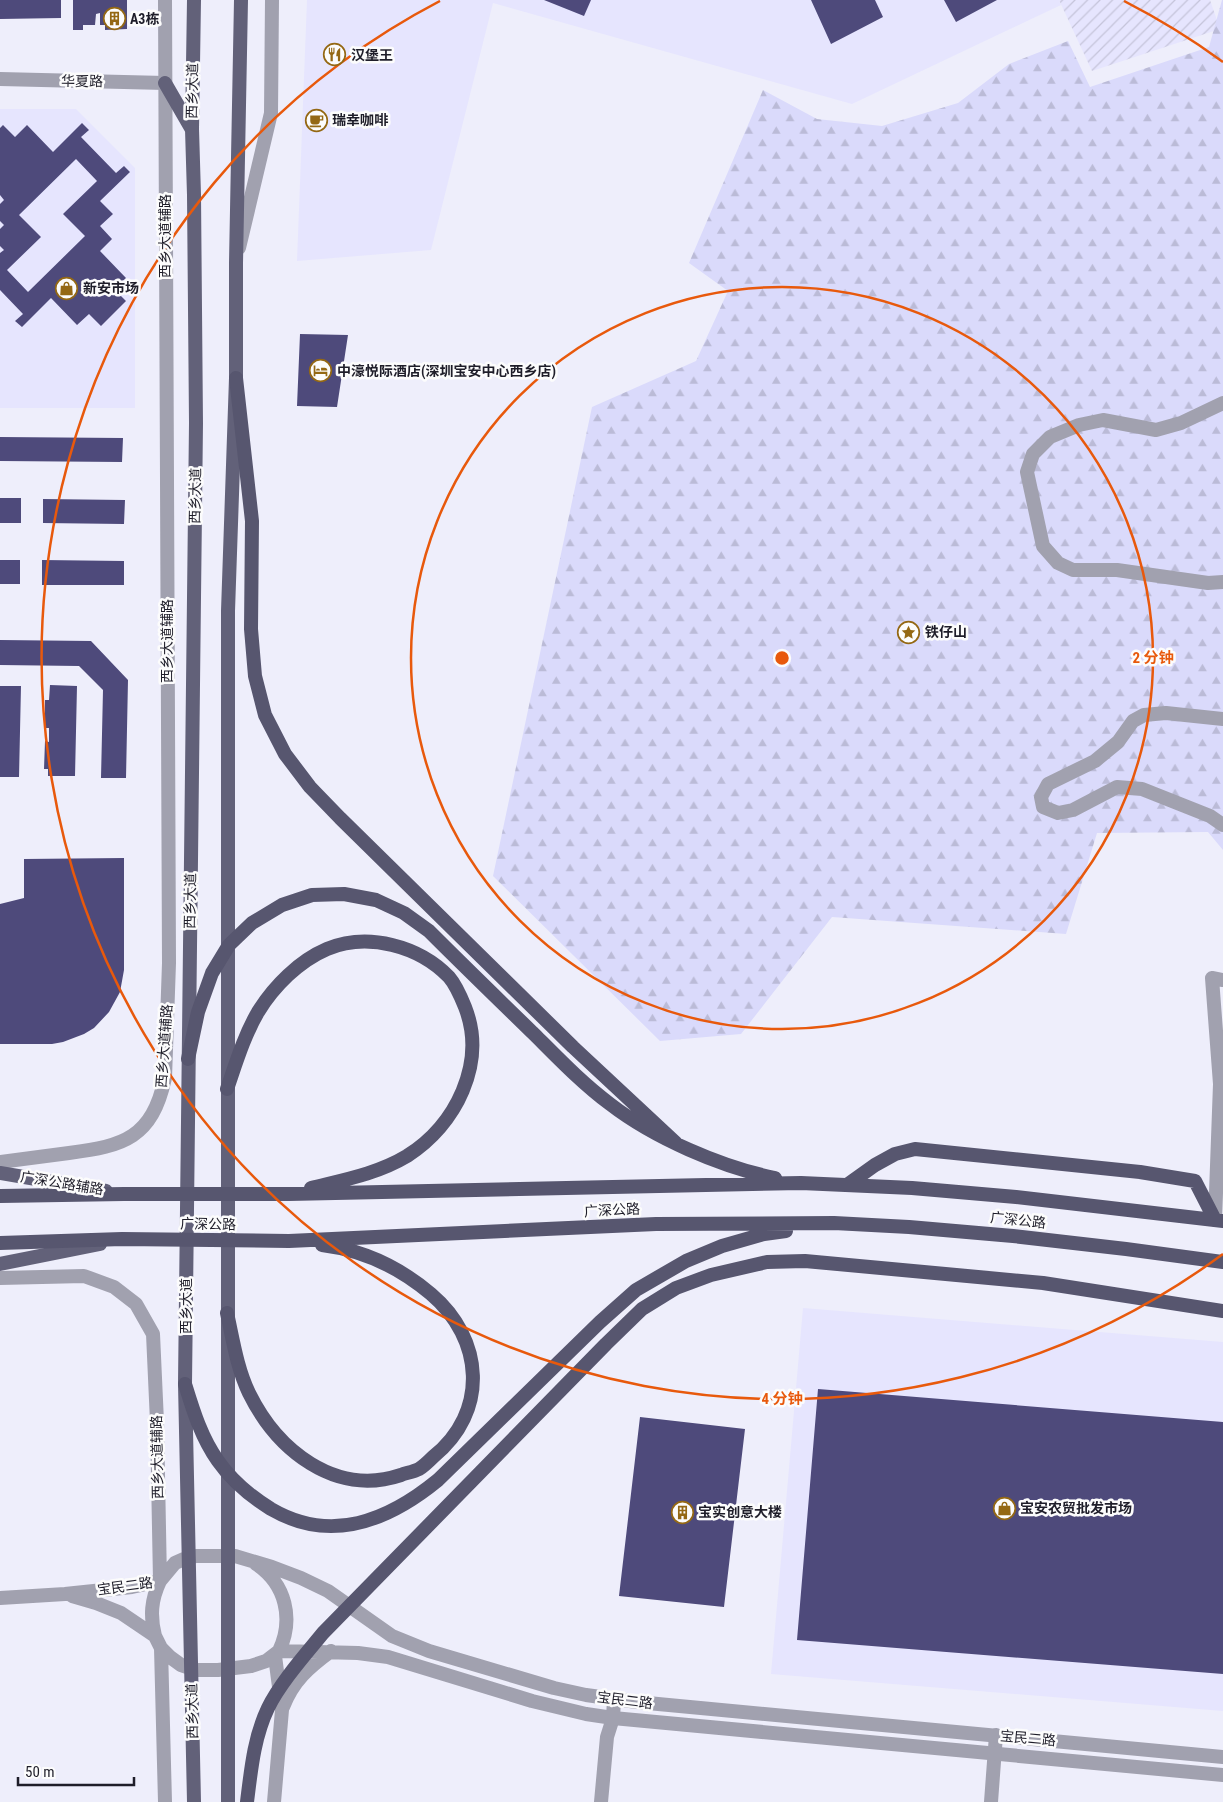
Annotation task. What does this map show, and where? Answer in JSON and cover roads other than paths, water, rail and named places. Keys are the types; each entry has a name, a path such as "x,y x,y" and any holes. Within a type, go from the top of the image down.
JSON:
{"highway":[{"path":"236,378 252,521 250,629 255,676 265,715 285,754 310,787 340,818 573,1047 676,1143"},
{"path":"188,1059 198,1012 212,973 228,946 252,923 282,905 312,895 344,894 376,900 404,912 429,931 582,1081 611,1106 676,1143 716,1160 758,1174 801,1183"},
{"path":"227,1089 244,1042 255,1019 281,983 304,962 328,949 356,942 382,943 410,950 432,962 450,978 470,1020 473,1044 470,1071 462,1094 444,1122 428,1139 407,1155 378,1170 289,1194"},
{"path":"847,1185 875,1165 895,1154 915,1149 1140,1172 1195,1182 1219,1221"},
{"name":"广深公路","path":"0,1196 289,1194 801,1183 912,1188 1016,1196 1219,1221"},
{"name":"广深公路","path":"0,1243 122,1239 289,1241 656,1224 834,1224 909,1227 1013,1236 1126,1248 1223,1262"},
{"path":"185,1384 202,1431 218,1461 237,1484 257,1500 283,1516 311,1525 340,1527 366,1522 417,1498 438,1480 600,1322 636,1290 686,1261 722,1246 764,1234 834,1224"},
{"path":"227,1313 240,1371 249,1393 264,1418 282,1440 303,1459 328,1474 355,1481 384,1480 418,1469 447,1446 466,1417 473,1393 473,1365 466,1342 454,1319 439,1301 400,1271 374,1258 328,1246 289,1241"},
{"path":"247,1802 253,1752 268,1708 294,1669 323,1633 606,1344 642,1309 676,1288 711,1276 767,1262 805,1261 1043,1283 1223,1311"}],"main road":[{"name":"西乡大道","path":"194,0 192,129 196,423 185,1384 194,1802"},
{"path":"228,1802 228,611 236,378 236,263 241,0"},
{"path":"165,83 192,129"},
{"name":"广深公路辅路","path":"0,1173 124,1194"},
{"path":"0,1264 122,1239"}],"street":[{"name":"西乡大道辅路","path":"0,1162 103,1149 122,1142 137,1133 147,1123 161,1095 165,1078 169,963 165,0"},
{"path":"236,263 271,113 272,0"},
{"name":"华夏路","path":"0,79 165,83"},
{"path":"1223,404 1181,423 1156,430 1103,420 1079,425 1050,437 1033,454 1026,472 1043,546 1058,562 1074,570 1117,570 1208,583 1223,582"},
{"path":"1223,719 1166,713 1144,715 1133,721 1118,742 1095,761 1048,784 1041,797 1043,807 1058,813 1073,810 1117,787 1142,789 1210,816 1223,826"},
{"path":"1219,1221 1220,1084 1212,978 1223,980"},
{"name":"西乡大道辅路","path":"0,1278 84,1276 114,1287 136,1304 153,1334 160,1581 154,1595 151,1610 158,1642 165,1802"},
{"name":"宝民二路","path":"0,1598 65,1594 160,1581 175,1563 184,1559 196,1556 234,1556 272,1566 328,1591 392,1636 429,1651 554,1688 614,1700 1223,1757"},
{"path":"247,1559 259,1566 278,1585 287,1608 287,1630 277,1654 282,1710 274,1802"},
{"name":"宝民二路","path":"65,1594 121,1613 158,1642 170,1657 181,1665 196,1670 218,1670 251,1666 266,1661 277,1654 331,1651 388,1658 532,1701 586,1714 613,1718 995,1752 1223,1775"},
{"path":"282,1710 292,1686 300,1676 331,1651"},
{"path":"601,1802 607,1737 613,1718 614,1700"},
{"path":"991,1802 996,1735"}],"place":[{"name":"A3栋","path":"114,19"},
{"name":"汉堡王","path":"335,55"},
{"name":"瑞幸咖啡","path":"316,120"},
{"name":"新安市场","path":"67,288"},
{"name":"中濠悦际酒店(深圳宝安中心西乡店)","path":"321,371"},
{"name":"铁仔山","path":"909,632"},
{"name":"宝安农贸批发市场","path":"1004,1508"},
{"name":"宝实创意大楼","path":"682,1512"}]}
